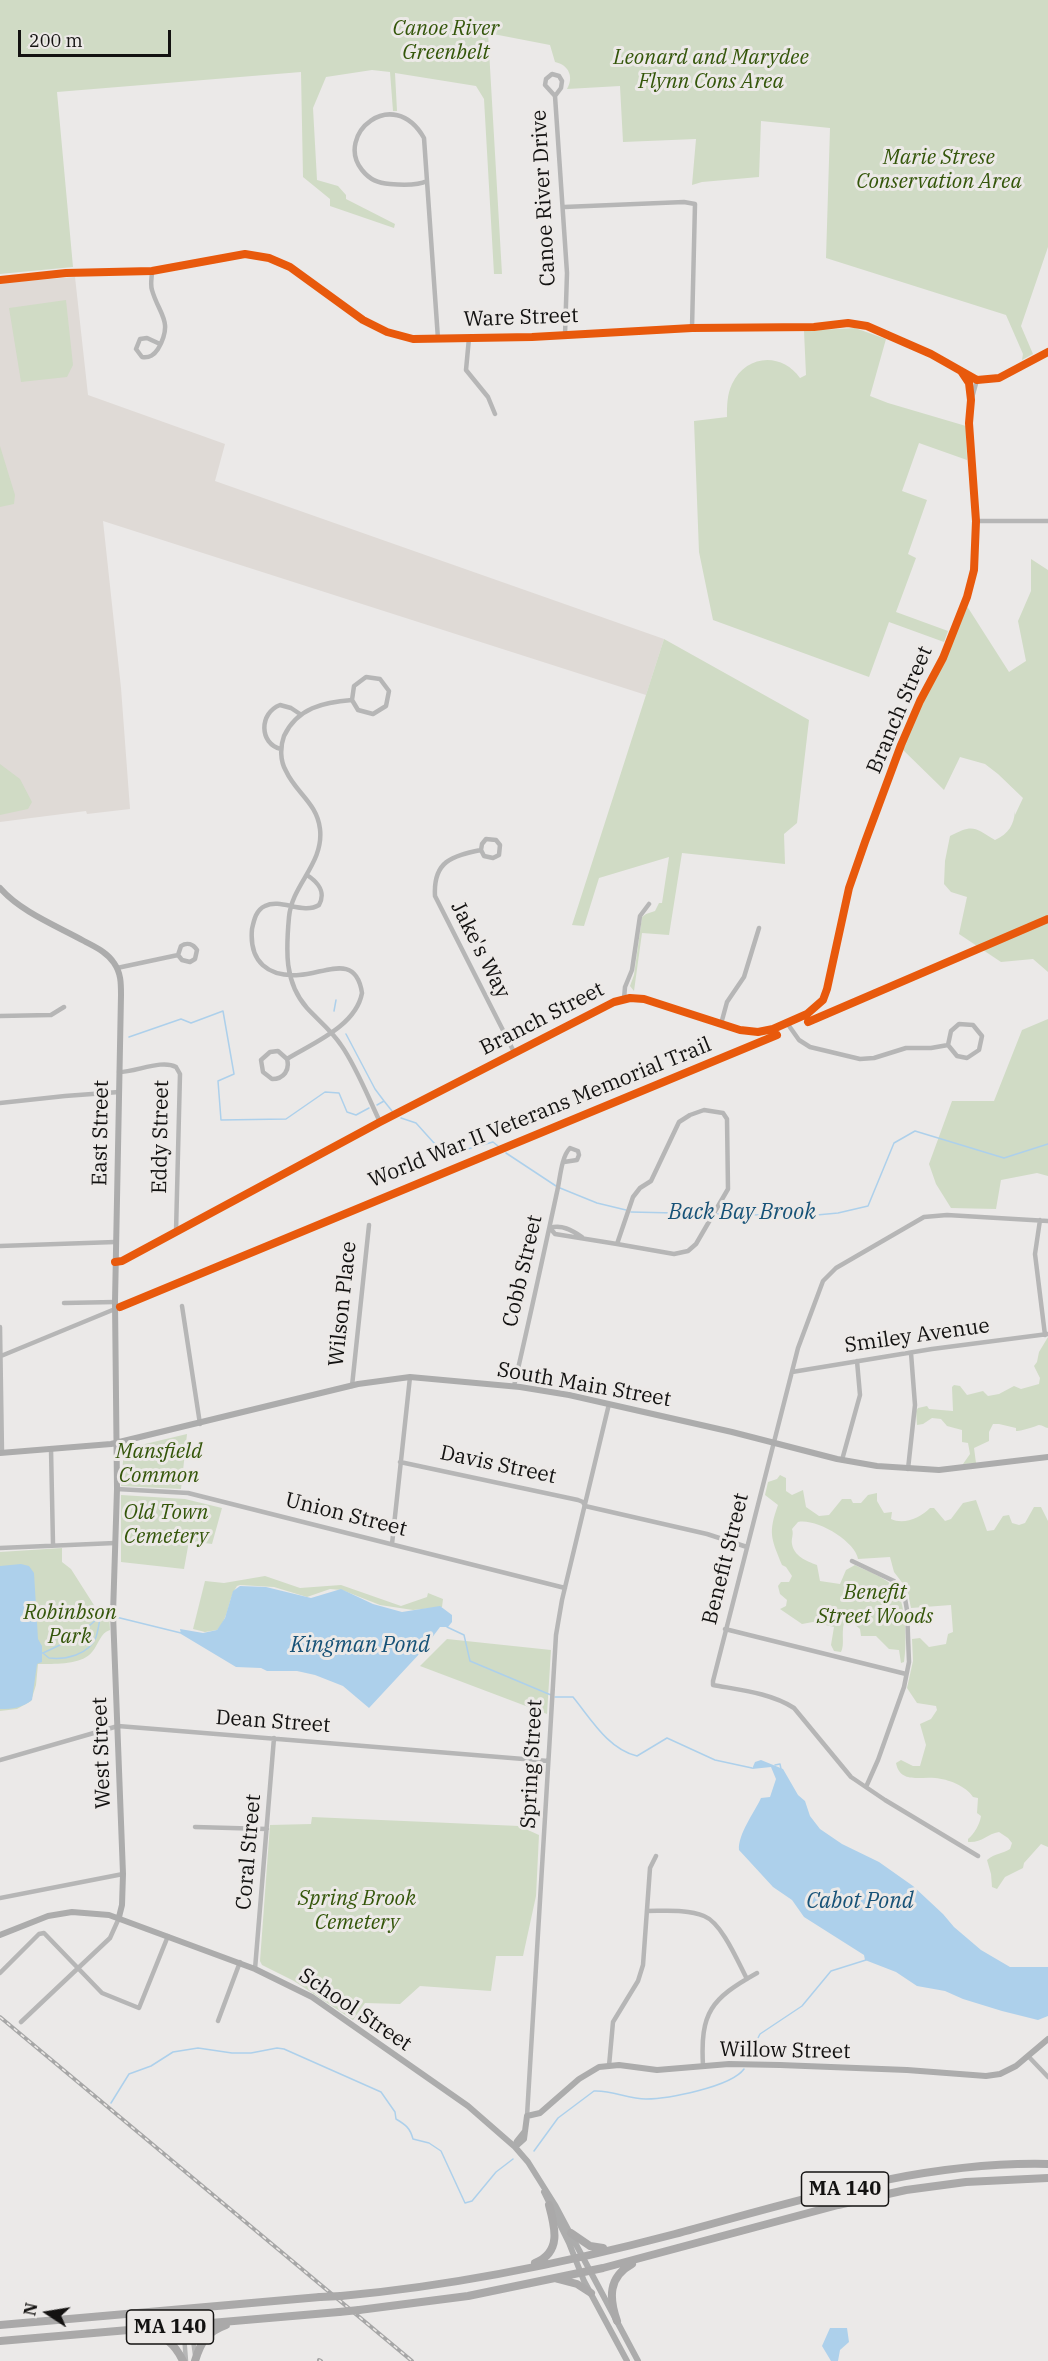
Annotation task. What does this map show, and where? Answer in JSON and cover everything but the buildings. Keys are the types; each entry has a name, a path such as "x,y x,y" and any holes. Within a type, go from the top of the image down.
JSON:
{"highway":[{"name":"MA 140","path":"0,2325 432,2286 579,2257 870,2183 944,2170 1048,2162"},
{"name":"MA 140","path":"0,2341 339,2312 468,2296 643,2259 838,2205 906,2190 966,2182 1048,2178"},
{"path":"514,2271 545,2258 552,2248 555,2229 549,2205"},
{"path":"571,2233 590,2246 616,2248"},
{"path":"617,2321 611,2295 615,2280 625,2268 643,2259"},
{"path":"554,2279 578,2284 591,2293"},
{"path":"195,2361 204,2337 215,2329 234,2322"},
{"path":"140,2330 159,2335 171,2343 184,2361"}],"main road":[{"path":"1,891 31,912 101,950 117,968"},
{"name":"East Street","path":"116,1442 115,1262 121,995 117,968"},
{"name":"South Main Street","path":"1,1453 116,1442 200,1424 382,1379 410,1377 514,1386 609,1404 842,1460 908,1469 959,1468 1048,1457"},
{"name":"West Street","path":"116,1442 117,1490 113,1617 123,1874 122,1905 119,1917"},
{"name":"School Street","path":"0,1935 48,1916 93,1912 119,1917 240,1962 312,1997 468,2106 515,2147 540,2180 571,2233 591,2293 627,2361"},
{"name":"Willow Street","path":"527,2116 540,2113 593,2069 609,2066 657,2070 748,2064 880,2068 986,2076 1008,2071 1029,2057 1048,2039"},
{"name":"Spring Street","path":"515,2147 517,2140 525,2131 527,2116"},
{"name":"School Street","path":"540,2180 549,2205 579,2257"},
{"name":"School Street","path":"584,2272 617,2321 638,2361"}],"street":[{"name":"Canoe River Drive","path":"555,96 561,88 562,81 559,76 552,74 546,79 545,86 555,96 564,207 567,273 565,335"},
{"path":"427,181 420,184 379,183 368,177 357,162 356,155 355,147 362,129 374,118 393,114 416,125 424,138 427,181 438,339"},
{"path":"564,207 684,202 695,204 692,328"},
{"name":"Ware Street","path":"0,280 66,273 152,271 236,255 269,258 290,267 363,320 387,332 412,339 565,335 692,328 860,325 931,354 977,380"},
{"path":"152,271 152,293 165,318 166,328 160,344 155,353 148,358 142,357 136,349 140,339 147,338 160,344"},
{"path":"469,338 467,371 488,397 495,414"},
{"path":"977,380 999,378 1048,352"},
{"name":"Branch Street","path":"115,1262 122,1261 568,1024 624,999 644,999 752,1032 787,1023 814,1010 821,1003 849,888 865,842 901,745 920,701 943,658 970,587 974,570 976,521 969,423 971,400 969,383 961,371"},
{"name":"Branch Street","path":"971,400 977,380"},
{"path":"976,521 1048,521"},
{"path":"366,677 380,679 389,691 388,703 377,713 362,712 352,700 354,686 366,677"},
{"path":"352,700 315,706 300,714 288,729 281,748 285,770 298,790 307,798 318,817 320,845 312,867 293,896 290,907 287,959 289,973 297,995 347,1055 380,1122"},
{"path":"281,748 273,746 265,737 266,718 272,709 280,705 285,705 300,714"},
{"name":"Jake's Way","path":"486,839 496,840 500,845 499,855 493,858 484,856 481,850 486,839"},
{"name":"Jake's Way","path":"481,850 458,855 446,861 435,880 435,896 514,1052"},
{"path":"287,1059 331,1033 353,1014 360,1004 362,993 357,979 350,972 337,968 299,975 271,971 261,965 255,956 252,933 256,915 262,908 273,904 313,908 321,902 321,889 314,879 307,875"},
{"path":"624,999 625,987 632,970 640,916 649,904"},
{"path":"721,1024 727,1002 744,978 759,928"},
{"path":"187,944 193,945 197,950 195,959 190,962 182,960 178,955 181,946 187,944"},
{"path":"117,968 178,955"},
{"path":"0,1016 51,1015 64,1007"},
{"path":"787,1023 799,1040 810,1047 860,1059 874,1058 906,1048 948,1045"},
{"path":"959,1024 973,1025 982,1036 979,1050 967,1058 957,1056 948,1045 951,1031 959,1024"},
{"path":"278,1051 287,1059 288,1070 280,1078 268,1077 263,1072 261,1064 266,1054 278,1051"},
{"name":"Eddy Street","path":"119,1072 137,1071 167,1064 176,1067 180,1074 176,1232"},
{"path":"0,1103 119,1092"},
{"path":"550,1228 555,1234 582,1237 616,1244 666,1254 682,1253 696,1244 728,1189 728,1119 723,1113 705,1110 682,1120 651,1181 637,1192 616,1244"},
{"name":"Cobb Street","path":"514,1386 564,1162"},
{"name":"Benefit Street","path":"866,1787 851,1777 794,1708 783,1701 713,1683 798,1348 819,1289 828,1275 836,1268 924,1217 947,1215 1048,1221"},
{"path":"1040,1220 1035,1254 1046,1335"},
{"name":"Wilson Place","path":"352,1386 369,1225"},
{"path":"0,1246 116,1242"},
{"path":"64,1303 115,1305"},
{"path":"0,1356 115,1305"},
{"path":"182,1306 200,1424"},
{"path":"0,1327 1,1453"},
{"name":"Smiley Avenue","path":"792,1372 1046,1335"},
{"path":"908,1469 915,1405 911,1353"},
{"path":"842,1460 860,1395 857,1361"},
{"path":"392,1544 410,1377"},
{"name":"Spring Street","path":"527,2116 557,1626 609,1404"},
{"path":"51,1449 53,1544"},
{"name":"Davis Street","path":"400,1462 578,1500 585,1506 707,1534 747,1547"},
{"name":"Union Street","path":"117,1490 188,1493 565,1588"},
{"path":"0,1548 115,1543"},
{"path":"852,1561 894,1581 904,1593 907,1610 909,1649 906,1674 879,1760 866,1787 978,1856"},
{"path":"725,1629 906,1674"},
{"name":"Dean Street","path":"0,1760 118,1726 548,1761"},
{"name":"Coral Street","path":"255,1969 274,1738"},
{"path":"195,1827 267,1829"},
{"path":"609,2066 613,2022 642,1973 650,1868 656,1856"},
{"path":"0,1898 123,1874"},
{"path":"647,1911 675,1911 706,1916 713,1921 723,1935 747,1978"},
{"name":"West Street","path":"21,2022 110,1938 119,1917"},
{"path":"0,1972 41,1933 44,1933 102,1993 140,2008 168,1935"},
{"path":"218,2021 240,1962"},
{"path":"703,2066 703,2031 711,2008 721,1996 757,1973"},
{"path":"1029,2057 1048,2077"},
{"path":"182,2310 184,2361"},
{"path":"183,2325 193,2340 195,2361"}],"shaded area":[{"path":"75,277 88,395 225,444 215,481 664,639 646,695 103,521 121,688 130,809 87,814 86,811 0,822 0,283"}],"green space":[{"path":"0,0 1048,0 1048,247 1021,326 1033,354 1022,360 1023,354 1006,315 826,258 830,128 761,121 759,177 692,185 696,139 623,142 620,86 567,89 570,80 569,72 564,66 555,62 550,45 488,33 502,274 494,274 484,99 476,86 395,73 397,111 393,111 390,72 372,70 326,77 313,108 317,180 338,186 346,195 346,199 395,224 394,228 330,206 330,199 303,177 301,72 57,92 73,267 0,274"},
{"path":"66,300 73,365 67,377 21,382 9,308"},
{"path":"855,328 886,339 870,396 966,426 967,460 919,443 902,491 927,500 908,554 916,558 896,612 948,631 944,642 889,622 869,677 713,620 699,552 694,421 727,417 728,396 732,384 738,374 755,362 774,361 784,364 800,378 806,375 804,331"},
{"path":"0,446 15,495 14,504 0,507"},
{"path":"1031,559 1048,570 1048,972 1033,959 1001,962 959,934 967,897 951,892 944,884 945,861 950,836 973,829 995,840 1000,838 1010,828 1015,811 1015,815 1023,798 985,764 960,757 944,790 900,747 965,603 1009,672 1026,661 1018,621 1031,591"},
{"path":"664,639 809,720 797,823 784,834 785,864 682,853 669,935 642,933 634,991 630,986 634,975 642,917 655,911 659,903 662,903 669,857 599,878 584,926 572,925"},
{"path":"0,764 20,779 32,802 28,809 0,815"},
{"path":"1048,1019 1048,1176 1037,1173 1001,1180 996,1209 951,1208 936,1184 929,1164 952,1101 994,1101 1022,1030"},
{"path":"1048,1337 1048,1428 1039,1425 1016,1431 1016,1428 993,1424 989,1432 989,1441 974,1448 976,1463 963,1464 970,1454 968,1443 962,1442 962,1430 947,1426 941,1419 932,1418 917,1425 916,1411 918,1408 927,1406 929,1409 953,1411 952,1387 954,1385 960,1386 967,1395 983,1391 988,1396 999,1394 1014,1386 1021,1389 1039,1384 1040,1378 1034,1366"},
{"name":"Mansfield Common","path":"187,1434 181,1489 121,1486 124,1449"},
{"name":"Benefit Street Woods","path":"780,1475 786,1478 786,1491 792,1495 803,1490 806,1507 819,1516 829,1515 842,1499 851,1499 853,1503 861,1503 868,1495 877,1493 877,1501 884,1513 892,1512 891,1519 901,1521 912,1519 934,1508 945,1521 951,1519 963,1503 976,1500 987,1531 994,1530 1003,1516 1009,1515 1012,1523 1019,1525 1025,1523 1034,1507 1041,1507 1048,1521 1048,1847 1041,1844 1024,1863 1023,1868 1005,1877 997,1889 992,1887 987,1860 1010,1849 1012,1843 999,1832 977,1841 968,1842 981,1816 977,1813 978,1798 973,1797 961,1786 945,1780 906,1776 898,1770 896,1763 901,1760 913,1766 920,1766 926,1745 920,1724 931,1719 937,1710 936,1706 917,1703 907,1688 913,1661 912,1639 920,1638 929,1647 946,1644 948,1634 953,1632 951,1605 911,1608 907,1589 894,1572 890,1557 858,1559 850,1545 834,1532 815,1524 798,1522 792,1529 793,1548 801,1558 817,1565 820,1581 840,1584 846,1570 855,1565 892,1585 901,1600 906,1644 904,1662 901,1663 899,1650 889,1649 876,1636 861,1636 860,1629 853,1623 844,1623 841,1652 834,1651 831,1645 834,1627 813,1622 802,1624 780,1609 786,1606 787,1600 780,1594 778,1586 781,1582 789,1582 792,1576 782,1565 773,1542 772,1529 778,1505 765,1495 768,1482 777,1479"},
{"name":"Old Town Cemetery","path":"121,1495 185,1499 222,1508 212,1544 189,1541 184,1569 121,1562"},
{"name":"Robinbson Park","path":"62,1548 62,1562 71,1569 99,1613 109,1612 110,1630 102,1636 92,1652 82,1659 67,1663 38,1664 36,1685 31,1701 17,1709 0,1711 0,1552"},
{"name":"Kingman Pond","path":"265,1576 300,1588 341,1585 401,1606 427,1597 428,1593 443,1599 442,1607 413,1610 380,1605 342,1590 330,1589 307,1597 274,1587 240,1585 234,1591 224,1620 217,1630 205,1632 193,1629 205,1581 224,1583"},
{"name":"Kingman Pond","path":"447,1639 551,1650 547,1714 420,1666"},
{"name":"Spring Brook Cemetery","path":"312,1817 519,1826 539,1835 536,1896 523,1956 496,1956 491,1991 420,1986 400,2004 365,2003 353,2020 294,1981 262,1965 260,1961 270,1825 311,1824"}],"water":[{"path":"21,1564 29,1566 34,1573 38,1639 42,1646 42,1662 37,1664 32,1700 17,1708 0,1709 0,1566"},
{"name":"Kingman Pond","path":"240,1586 266,1587 311,1598 341,1589 373,1604 402,1612 440,1606 452,1615 452,1622 448,1627 440,1627 422,1651 369,1708 343,1686 297,1671 267,1671 261,1668 236,1667 181,1634 180,1629 203,1633 217,1630 225,1618 233,1591"},
{"name":"Cabot Pond","path":"761,1760 783,1769 798,1795 805,1801 810,1816 820,1829 842,1844 879,1862 913,1886 981,1950 1010,1967 1048,1967 1048,2016 1038,2020 963,1999 945,1991 917,1986 896,1972 865,1960 864,1955 804,1917 792,1900 773,1887 739,1850 741,1837 747,1824 761,1798 770,1797 776,1779 771,1767 752,1769 755,1762"},
{"path":"830,2328 847,2328 849,2342 840,2350 838,2361 831,2361 822,2346"}],"waterway":[{"path":"334,1011 336,1000"},
{"name":"Back Bay Brook","path":"129,1037 181,1019 191,1023 223,1011 234,1074 218,1081 221,1120 286,1119 325,1092 339,1093 347,1112 356,1115 369,1108"},
{"path":"346,1034 375,1089 384,1101"},
{"name":"Back Bay Brook","path":"377,1105 384,1101 392,1111"},
{"name":"Back Bay Brook","path":"401,1118 416,1123 434,1143 445,1150 464,1150 493,1142 498,1146"},
{"name":"Back Bay Brook","path":"631,1212 806,1216 838,1213 868,1206 894,1143 915,1131 1004,1158 1048,1144"},
{"name":"Back Bay Brook","path":"506,1153 556,1186"},
{"name":"Back Bay Brook","path":"560,1188 597,1203 626,1210"},
{"path":"40,1653 75,1638 97,1619 111,1617"},
{"path":"116,1617 181,1633"},
{"path":"44,1654 49,1658 62,1658 82,1652 93,1643 100,1618"},
{"path":"447,1627 464,1635 470,1661 551,1695"},
{"path":"555,1697 573,1697 609,1740 617,1747 637,1756 667,1738 715,1760 752,1768"},
{"path":"775,1765 780,1764 781,1769"},
{"path":"747,2059 760,2034 802,2006 831,1971 866,1960"},
{"path":"111,2103 129,2074 151,2066 173,2052 198,2048 251,2053 277,2048 284,2049 381,2092 395,2112 396,2119 407,2127 413,2139 429,2143 441,2151 465,2203 472,2201 496,2172 513,2159"},
{"path":"534,2151 558,2118 594,2091 639,2099 668,2097 713,2086 737,2075 744,2069"}],"railway":[{"path":"0,2017 412,2361"}],"cycle path":[{"path":"0,280 66,273 152,271 245,254 269,258 290,267 363,320 387,332 413,339 532,337 692,328 814,327 848,323 867,326 931,354 977,380 999,378 1048,352"},
{"path":"115,1262 122,1261 380,1122 614,1002 630,998 644,999 740,1030 758,1032 773,1029 807,1014 823,1000 849,888 865,842 901,745 920,701 943,658 967,597 974,570 976,521 969,423 971,400 969,383 961,371"},
{"path":"808,1022 1048,919"},
{"name":"World War II Veterans Memorial Trail","path":"120,1307 777,1035"}],"park label":[{"name":"Canoe River Greenbelt","path":"446,41"},
{"name":"Leonard and Marydee Flynn Cons Area","path":"711,70"},
{"name":"Marie Strese Conservation Area","path":"939,170"}]}
